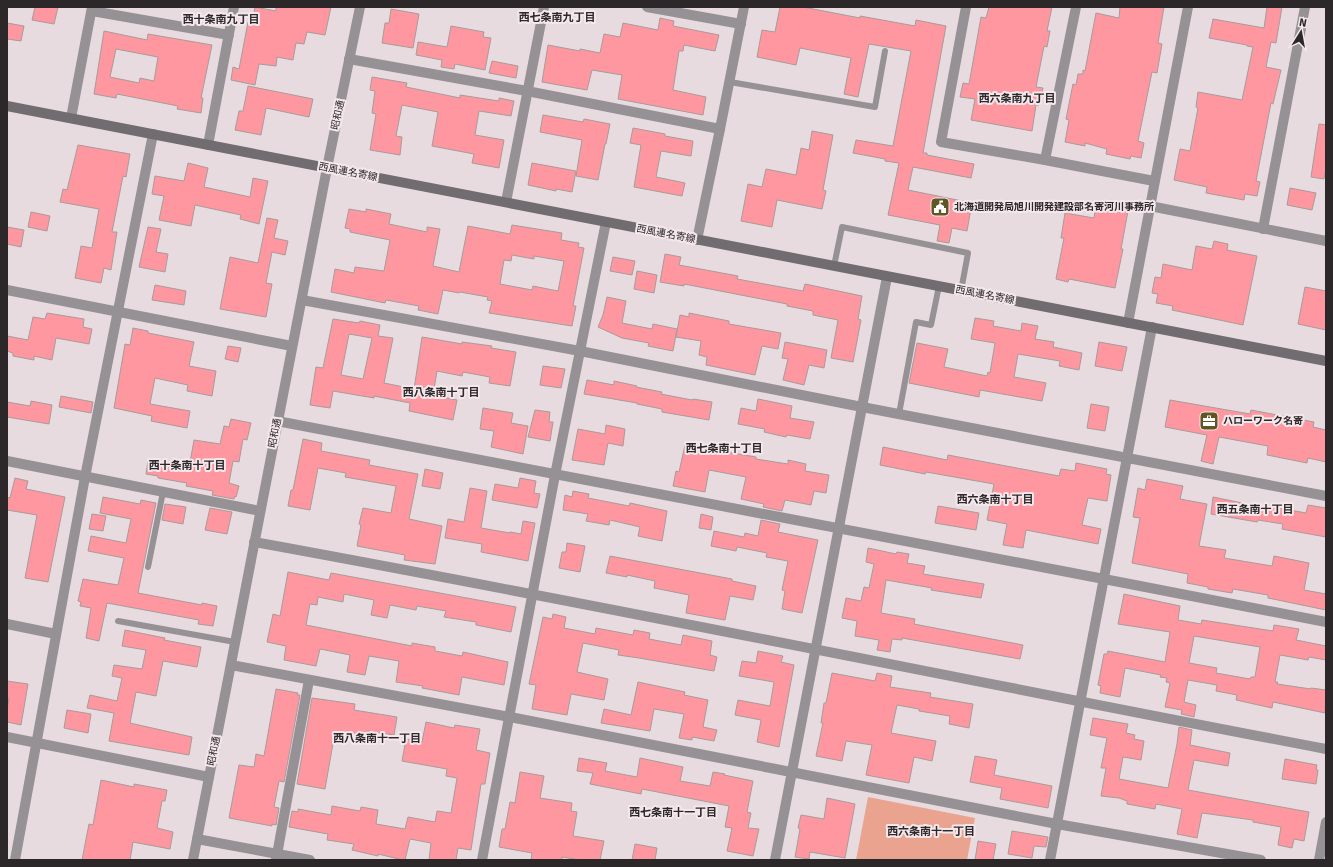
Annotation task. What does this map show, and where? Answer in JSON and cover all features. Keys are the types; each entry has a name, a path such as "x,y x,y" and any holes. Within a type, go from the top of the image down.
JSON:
{"main road":[{"name":"西風連名寄線","path":"7,106 1326,361"}],"street":[{"path":"208,145 234,7"},
{"name":"昭和通","path":"193,860 292,346 360,7"},
{"path":"506,202 544,7"},
{"path":"647,7 741,24"},
{"path":"697,240 744,7"},
{"path":"966,7 941,142 1154,181"},
{"path":"1045,160 1076,7"},
{"path":"1128,323 1188,7"},
{"path":"1263,229 1305,7"},
{"path":"71,118 92,9 229,35"},
{"path":"349,59 527,91 720,129"},
{"path":"15,860 85,477 153,134"},
{"path":"1150,206 1326,241"},
{"path":"482,860 555,475 606,222"},
{"path":"775,860 887,277"},
{"path":"7,290 292,346"},
{"path":"302,300 580,351 1326,496"},
{"path":"1050,860 1152,327"},
{"path":"278,421 839,529 1104,578 1326,622"},
{"path":"7,461 260,511"},
{"path":"254,542 532,594 1326,749"},
{"path":"7,624 56,634"},
{"path":"231,665 792,771 1057,824 1261,860"},
{"path":"276,857 309,680"},
{"path":"7,737 209,777"},
{"path":"1319,860 1326,822"},
{"path":"197,838 276,857 310,860"}],"lane":[{"path":"730,82 875,107 885,52"},
{"path":"834,266 842,227 968,253 961,291"},
{"path":"899,414 916,322 931,325 939,286"},
{"path":"148,567 163,492"},
{"path":"118,621 235,642"}],"shaded area":[{"path":"868,797 975,818 967,860 856,860"}],"building":[{"path":"35,7 58,7 54,24 32,20"},
{"path":"255,7 276,11 276,7 331,7 325,35 307,32 304,44 296,43 293,60 277,57 276,66 259,64 255,85 231,80 233,67 239,69 248,22 252,23"},
{"path":"780,7 803,7 860,18 860,16 915,26 916,20 946,26 923,153 974,164 971,178 913,167 908,190 972,203 967,231 952,228 949,243 937,241 940,225 888,215 899,163 853,153 856,140 893,146 911,51 869,44 858,97 844,94 851,58 800,48 796,65 757,57 762,30 775,32"},
{"path":"989,7 1052,7 1047,31 1050,31 1047,47 1044,46 1036,87 1043,88 1039,105 1036,105 1032,131 971,120 975,99 960,97 963,83 969,84 981,17 986,18"},
{"path":"1120,7 1164,7 1158,43 1162,44 1157,73 1152,72 1138,141 1144,143 1141,158 1131,156 1130,159 1106,154 1107,149 1085,143 1085,146 1065,142 1069,120 1066,119 1073,84 1076,85 1078,74 1083,74 1083,70 1085,71 1096,13 1119,18"},
{"path":"1267,7 1282,7 1276,43 1271,42 1266,67 1281,70 1273,104 1271,103 1256,181 1260,182 1257,196 1245,194 1244,200 1206,193 1207,187 1174,180 1180,149 1190,151 1198,108 1196,107 1198,92 1242,100 1253,47 1209,38 1213,19 1264,28"},
{"path":"391,9 419,14 413,48 382,43 385,23 389,23"},
{"path":"660,18 674,21 673,26 719,35 715,51 684,45 683,51 679,51 673,90 706,97 703,115 618,99 622,75 592,70 587,90 542,82 548,45 600,53 604,34 620,37 623,23 658,30"},
{"path":"7,23 24,26 21,41 7,39"},
{"path":"451,26 484,32 483,37 491,38 485,70 455,64 454,69 441,67 442,60 416,55 418,42 447,47"},
{"path":"104,31 147,40 148,34 212,45 201,98 203,98 201,113 177,109 178,106 117,94 116,98 94,94","holes":["116,49 158,57 154,81 140,78 139,83 110,77"]},
{"path":"492,61 518,66 516,78 489,73"},
{"path":"372,77 407,83 406,87 460,98 460,95 499,101 499,98 514,101 511,116 479,111 475,135 504,140 499,168 472,163 474,154 432,146 438,112 402,105 396,136 402,137 400,155 370,150 376,114 372,113 375,91 370,90"},
{"path":"248,86 313,99 309,117 266,108 261,135 235,130 239,111 243,111"},
{"path":"543,115 583,122 584,119 610,124 598,180 576,176 582,140 540,132"},
{"path":"1319,124 1326,125 1326,168 1324,179 1311,177"},
{"path":"633,128 693,141 691,156 661,151 656,177 685,183 682,196 634,187 641,145 630,143"},
{"path":"812,131 833,135 823,190 826,191 822,209 777,200 772,227 741,221 748,184 762,187 766,169 796,175 801,148 809,150"},
{"path":"78,145 130,154 126,177 123,176 112,232 117,232 111,270 104,268 101,283 75,278 81,246 92,248 99,209 60,202 63,189 67,190"},
{"path":"188,163 208,168 204,187 250,197 253,178 268,181 259,224 240,219 241,215 195,205 191,226 159,220 164,196 152,194 155,176 184,181"},
{"path":"532,163 576,171 572,192 556,189 556,191 528,185"},
{"path":"1290,188 1316,193 1312,210 1287,205"},
{"path":"1096,205 1128,211 1121,249 1123,249 1115,288 1069,279 1068,282 1056,279 1064,238 1061,238 1065,213 1094,218"},
{"path":"349,209 366,212 366,209 391,214 389,224 427,232 427,227 440,229 433,266 459,272 468,226 510,234 512,225 562,233 561,240 579,243 578,247 584,248 573,306 576,306 572,326 489,313 492,301 487,300 488,297 460,292 443,290 438,314 418,310 419,306 386,300 385,303 331,292 335,269 354,273 355,267 384,271 390,240 350,232 350,229 345,228","holes":["512,255 534,259 534,256 564,261 558,291 533,286 532,290 500,284 504,260 511,261"]},
{"path":"31,212 50,216 47,231 28,227"},
{"path":"267,218 278,220 274,238 288,241 285,255 272,252 266,283 272,284 266,317 220,309 230,257 258,263"},
{"path":"7,227 24,230 21,247 7,244"},
{"path":"148,227 161,229 156,252 168,254 165,272 139,267"},
{"path":"1214,241 1228,244 1227,250 1257,256 1243,325 1172,310 1173,306 1156,303 1158,294 1152,293 1155,277 1161,278 1163,264 1192,270 1196,246 1212,249"},
{"path":"665,254 681,257 679,265 738,276 737,279 803,291 805,284 862,296 858,319 861,320 853,362 831,358 838,320 813,315 813,311 787,306 787,304 684,284 684,286 660,282"},
{"path":"613,257 635,261 632,275 610,271"},
{"path":"637,271 657,275 654,293 634,289"},
{"path":"155,285 186,291 184,305 152,300"},
{"path":"1305,287 1326,291 1326,330 1298,324"},
{"path":"607,297 626,301 622,323 652,329 653,324 677,329 673,351 648,346 649,343 622,338 598,327 603,315"},
{"path":"47,313 84,319 83,327 92,329 89,344 56,338 52,360 34,356 34,360 13,356 13,353 7,351 7,336 28,340 33,317 45,319"},
{"path":"689,313 729,321 729,324 781,333 778,349 762,346 755,375 706,365 707,357 699,355 701,341 676,337 680,315 689,317"},
{"path":"975,318 994,321 993,326 1021,331 1022,323 1038,326 1035,339 1054,342 1053,347 1082,353 1079,370 1059,366 1060,361 1018,354 1014,377 1046,383 1042,401 980,390 979,397 909,383 917,343 948,349 944,367 987,376 988,372 990,373 995,343 971,339"},
{"path":"333,319 359,323 360,321 380,325 378,336 393,338 384,383 414,389 422,337 462,344 462,342 492,346 491,348 516,352 510,386 489,383 490,377 463,372 462,376 437,371 433,395 457,400 453,420 409,411 410,403 374,396 374,398 333,391 330,408 310,405 316,367 323,368","holes":["349,334 372,338 363,379 341,375"]},
{"path":"133,328 148,331 148,333 194,342 189,366 216,371 212,396 187,391 188,385 155,378 150,404 190,411 187,428 151,421 152,416 114,408 125,344 130,345"},
{"path":"785,342 827,350 824,368 809,365 804,385 783,380 788,359 782,358"},
{"path":"1099,342 1127,347 1122,371 1095,366"},
{"path":"228,346 241,348 238,362 225,359"},
{"path":"543,366 565,369 561,388 540,385"},
{"path":"587,380 614,385 614,381 662,392 661,394 712,402 709,420 662,412 662,409 637,403 584,394"},
{"path":"61,396 93,402 91,413 59,407"},
{"path":"758,399 792,406 790,418 814,422 810,439 787,435 786,437 764,432 765,429 738,424 741,408 756,411"},
{"path":"1170,400 1250,414 1251,410 1314,422 1313,427 1326,430 1326,462 1308,458 1307,463 1267,455 1268,446 1219,437 1213,464 1201,461 1207,435 1165,427"},
{"path":"31,401 52,405 49,424 7,417 7,402 30,406"},
{"path":"1091,404 1109,407 1105,431 1087,428"},
{"path":"483,408 513,413 511,423 528,426 523,454 491,447 494,431 480,429"},
{"path":"535,410 550,412 549,422 553,422 550,441 528,437"},
{"path":"231,419 251,423 247,440 243,439 239,462 233,461 229,483 239,486 234,499 212,495 213,491 186,486 187,483 158,478 158,476 146,474 148,461 188,468 194,440 220,444 224,426 229,427"},
{"path":"606,425 625,429 623,446 608,443 604,465 572,460 578,429 605,434"},
{"path":"303,439 322,443 321,451 370,460 369,465 418,474 409,519 442,526 435,564 404,560 405,555 357,546 361,525 359,524 363,508 391,513 396,486 345,477 346,473 318,468 310,510 288,506 291,490 293,490"},
{"path":"685,445 756,457 756,459 788,464 788,460 806,464 805,471 829,475 826,493 814,491 811,505 785,500 782,511 763,507 764,504 741,499 746,477 709,470 705,492 673,486 676,471 679,472"},
{"path":"883,447 947,460 948,455 1059,476 1061,469 1075,471 1076,463 1107,469 1106,474 1111,475 1107,501 1088,498 1082,525 1101,529 1098,544 1026,530 1023,548 1003,545 1007,524 987,520 994,484 926,472 925,474 880,465"},
{"path":"425,469 443,473 440,489 422,486"},
{"path":"15,478 28,481 26,489 65,497 48,582 25,578 37,515 7,510 7,497 10,498"},
{"path":"520,478 536,481 534,493 540,494 537,508 492,500 495,484 518,488"},
{"path":"1147,479 1183,486 1180,499 1207,504 1199,546 1226,550 1224,558 1272,566 1274,556 1309,563 1304,590 1326,594 1326,610 1268,598 1268,595 1233,589 1232,593 1208,589 1208,587 1187,583 1188,574 1132,563 1140,518 1133,517 1138,488 1145,490"},
{"path":"470,488 487,491 481,528 521,534 523,521 535,523 528,561 481,552 482,544 445,538 448,519 464,522"},
{"path":"573,491 589,494 588,498 629,506 630,503 667,511 662,541 638,536 640,527 610,520 609,525 586,521 588,514 563,510 565,495 572,497"},
{"path":"103,497 140,504 141,500 156,503 138,593 202,605 202,603 217,606 213,626 198,624 199,620 107,603 99,641 86,638 91,608 80,606 81,602 78,601 83,579 118,585 124,558 88,551 91,536 126,543 131,519 100,513"},
{"path":"1213,497 1267,508 1268,506 1306,513 1308,505 1326,508 1326,537 1282,529 1283,524 1258,520 1257,522 1211,514"},
{"path":"165,504 186,507 183,524 162,520"},
{"path":"938,506 979,513 976,530 935,523"},
{"path":"210,508 232,512 227,534 205,530"},
{"path":"92,514 106,516 103,531 89,529"},
{"path":"701,514 713,517 711,530 699,528"},
{"path":"761,520 780,524 778,532 818,540 802,613 782,609 785,591 782,590 788,561 766,557 767,553 737,547 736,551 711,546 714,531 744,537 745,533 758,536"},
{"path":"567,543 585,546 580,572 559,568 562,552 566,552"},
{"path":"868,548 896,554 897,552 909,554 907,563 925,566 923,574 984,584 981,598 931,590 932,588 886,580 881,613 915,619 914,624 1023,645 1020,659 902,638 902,640 892,639 890,652 877,650 879,640 855,636 857,621 842,618 846,598 861,601 864,587 869,588 874,564 866,562"},
{"path":"610,556 732,579 732,581 756,586 753,600 730,596 725,620 686,613 689,595 654,588 655,581 627,575 627,577 606,573"},
{"path":"288,572 329,580 331,573 516,607 511,632 476,625 476,622 444,617 446,611 417,606 416,610 390,605 387,618 371,615 374,600 344,594 343,602 318,597 317,605 310,604 306,625 412,646 412,643 435,647 435,651 462,656 463,652 508,662 504,685 462,677 459,695 422,688 423,686 396,682 399,661 369,656 365,675 347,672 350,655 320,649 316,666 284,660 286,646 267,642 273,614 280,616"},
{"path":"1124,594 1180,606 1178,620 1201,624 1202,620 1273,631 1274,625 1299,629 1296,640 1326,646 1326,660 1309,657 1308,660 1280,655 1275,682 1278,682 1277,684 1326,690 1325,713 1273,702 1272,708 1236,700 1237,695 1216,691 1217,685 1188,680 1184,702 1196,705 1194,717 1181,714 1182,710 1165,707 1170,683 1166,682 1167,678 1160,677 1161,675 1125,668 1120,697 1100,693 1101,686 1098,685 1104,654 1107,654 1108,651 1165,662 1170,632 1118,624","holes":["1194,636 1260,647 1255,677 1251,677 1250,679 1216,673 1217,668 1189,663"]},
{"path":"553,614 566,617 564,628 595,634 596,628 633,635 634,630 650,633 649,639 681,645 683,635 712,641 710,655 717,657 714,671 618,655 619,650 583,643 577,672 608,679 604,700 571,694 567,715 532,709 536,685 529,684 543,617 552,619"},
{"path":"125,630 165,638 164,640 201,647 197,667 163,661 156,696 136,692 130,723 192,737 189,755 109,741 114,713 87,708 90,695 117,701 122,678 112,676 114,665 142,669 146,650 122,646"},
{"path":"758,651 783,656 781,662 794,665 779,747 757,742 761,720 735,715 738,700 770,706 774,682 739,676 742,661 756,663"},
{"path":"832,673 875,681 877,673 892,676 890,687 931,693 930,697 973,704 969,728 949,724 950,716 919,711 919,709 897,705 891,733 936,741 932,761 914,757 909,783 866,775 872,745 846,741 842,761 816,756 823,723 821,723 824,703 826,703"},
{"path":"7,681 28,684 21,725 7,722 9,698 7,697"},
{"path":"638,682 685,692 684,695 708,700 703,727 717,730 714,741 692,737 692,740 679,738 684,714 654,709 650,731 601,723 604,709 631,715"},
{"path":"276,689 298,693 297,695 300,695 284,782 279,781 274,807 279,808 276,825 272,824 272,826 229,818 239,765 254,767 256,754 264,756"},
{"path":"312,698 355,704 354,710 397,717 394,735 367,731 366,738 335,732 325,789 297,784"},
{"path":"67,710 91,714 88,733 64,728"},
{"path":"1093,718 1128,724 1126,733 1135,735 1134,739 1144,741 1141,760 1123,757 1119,779 1168,788 1179,727 1192,730 1190,745 1230,753 1228,766 1194,760 1188,790 1309,812 1304,841 1294,839 1292,848 1278,845 1281,827 1253,822 1253,820 1202,813 1197,838 1177,834 1182,809 1156,804 1155,809 1127,804 1127,801 1119,798 1101,796 1106,768 1101,768 1107,738 1090,735"},
{"path":"426,722 454,728 455,725 480,729 476,750 490,753 485,784 481,784 471,850 458,848 456,860 429,860 431,843 410,839 405,860 403,860 352,850 354,844 327,840 328,834 289,827 292,811 298,812 298,809 331,815 332,806 360,811 361,807 378,810 376,824 405,829 408,817 435,822 437,811 451,813 457,778 446,776 447,769 402,761 406,739 422,742"},
{"path":"975,756 997,760 994,775 1052,786 1048,808 1000,799 1002,788 970,782"},
{"path":"579,758 607,763 605,771 637,777 640,758 683,767 680,781 710,786 713,772 753,781 747,812 751,813 748,828 759,829 753,856 727,851 732,828 725,827 729,806 642,789 641,794 590,784 593,773 577,771"},
{"path":"1285,759 1317,765 1316,770 1318,770 1316,784 1282,779"},
{"path":"520,772 544,776 540,798 572,803 571,811 577,812 573,836 604,841 600,860 580,860 562,857 562,860 531,860 532,853 499,847 502,829 505,829 510,802 515,803"},
{"path":"101,780 134,787 134,784 167,790 165,801 162,801 157,828 173,832 170,849 133,842 130,860 82,860 89,824 93,825"},
{"path":"827,798 855,804 845,858 810,852 809,859 795,857 801,815 824,819"},
{"path":"1012,831 1048,837 1046,847 1034,846 1032,858 1008,854"},
{"path":"978,841 996,844 993,860 975,860"},
{"path":"635,844 657,848 655,860 632,860"}],"place":[{"name":"北海道開発局旭川開発建設部名寄河川事務所","path":"940,207"},
{"name":"ハローワーク名寄","path":"1209,421"}],"district":[{"name":"西七条南九丁目","path":"557,17"},
{"name":"西十条南九丁目","path":"221,19"},
{"name":"西六条南九丁目","path":"1017,98"},
{"name":"西八条南十丁目","path":"441,392"},
{"name":"西七条南十丁目","path":"724,448"},
{"name":"西十条南十丁目","path":"187,465"},
{"name":"西六条南十丁目","path":"995,499"},
{"name":"西五条南十丁目","path":"1255,509"},
{"name":"西八条南十一丁目","path":"377,738"},
{"name":"西七条南十一丁目","path":"673,812"},
{"name":"西六条南十一丁目","path":"931,831"}]}
